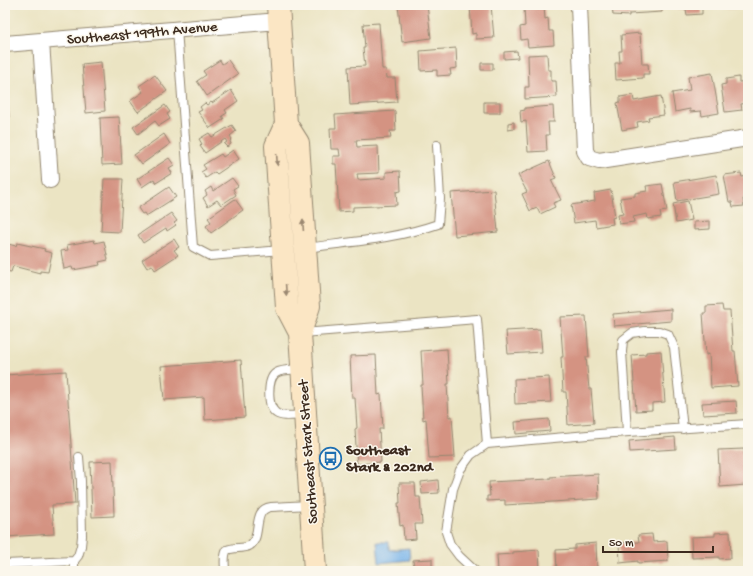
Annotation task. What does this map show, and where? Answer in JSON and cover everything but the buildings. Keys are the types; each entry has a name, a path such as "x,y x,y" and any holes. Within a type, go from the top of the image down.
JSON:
{"main road":[{"name":"Southeast Stark Street","path":"279,13 286,124 276,146 287,308 300,333"},
{"name":"Southeast Stark Street","path":"286,124 298,143 309,306 300,333 315,571"}],"street":[{"path":"579,5 585,151 589,158 599,160 748,138"},
{"name":"Southeast 199th Avenue","path":"5,44 177,29 279,13"},
{"path":"41,41 50,180"}],"lane":[{"path":"177,29 193,247 210,256 283,250"},
{"path":"305,248 413,233 438,224 440,199 438,145"},
{"path":"300,333 477,319 487,444"},
{"path":"627,432 622,352 623,340 632,333 644,331 659,331 668,334 674,347 683,429"},
{"path":"302,369 276,373 270,384 270,396 272,410 276,414 283,416 305,414"},
{"path":"475,571 459,556 450,544 446,532 453,489 460,470 471,455 487,444 627,432 748,424"},
{"path":"74,571 74,561 78,556 82,536 79,457"},
{"path":"225,571 225,553 227,550 249,546 254,542 260,517 264,509 267,507 311,505"},
{"path":"5,564 74,561"}],"water":[{"path":"377,542 389,542 389,550 409,548 410,560 379,563"}],"place":[{"name":"Southeast Stark & 202nd","path":"330,458"}]}
